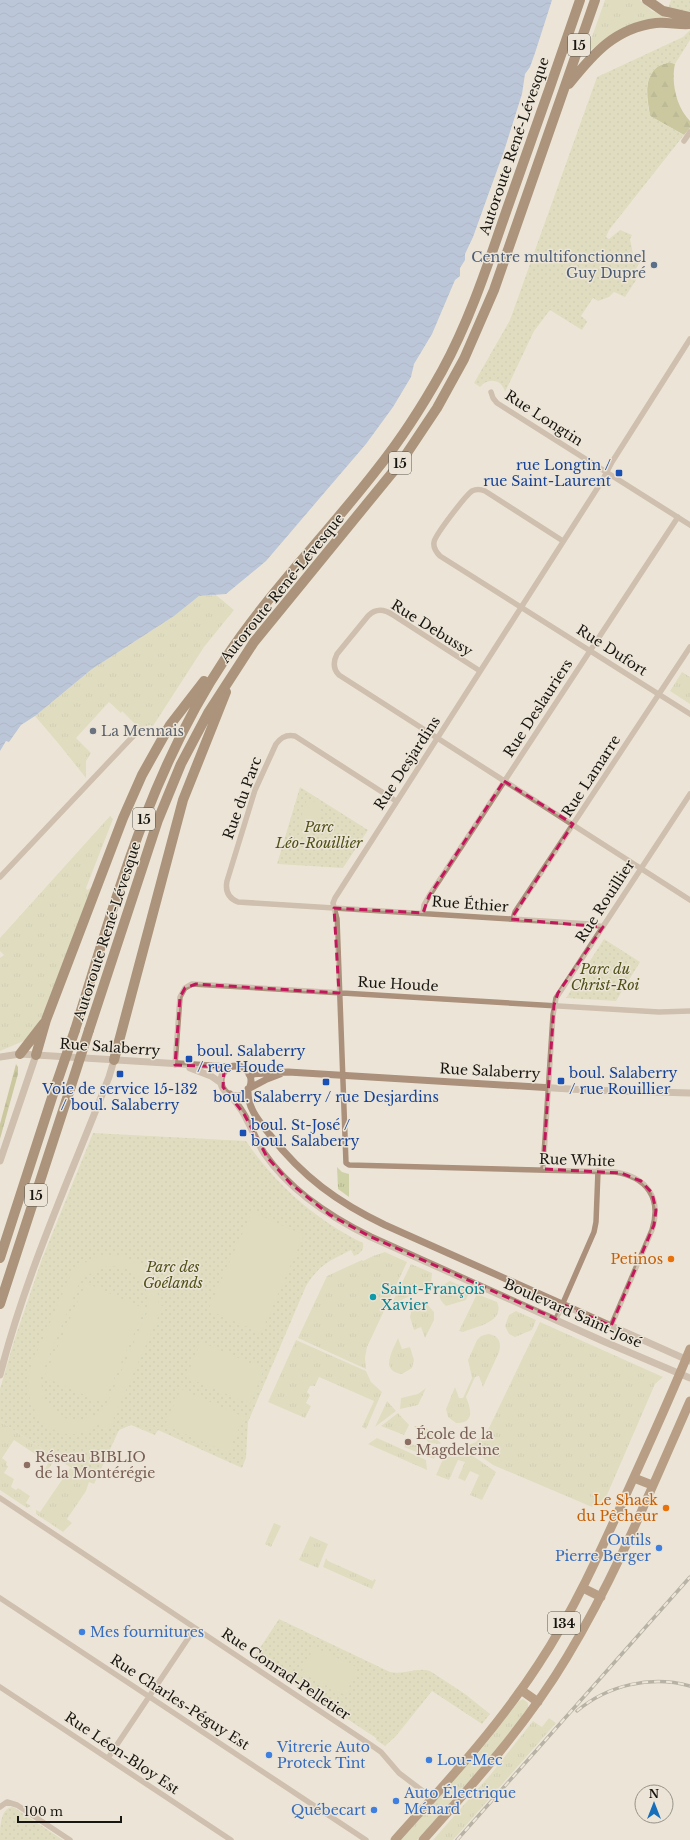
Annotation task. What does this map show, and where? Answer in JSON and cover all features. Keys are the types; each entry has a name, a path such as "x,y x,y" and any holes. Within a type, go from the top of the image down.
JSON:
{"highway":[{"name":"Autoroute René-Lévesque","path":"0,1258 137,838 159,780 180,735 199,700 225,658 249,625 386,458 421,407 444,366 466,321 486,270 580,0"},
{"name":"Autoroute René-Lévesque","path":"0,1304 153,836 167,798 197,733 237,666 279,610 393,473 424,429 452,383 476,335 492,296 595,0"},
{"path":"648,0 663,11 690,18"},
{"path":"564,91 592,56 607,42 620,34 649,24 690,24"},
{"path":"36,1055 46,1020 126,812 146,766 179,713 249,625"},
{"path":"114,1060 183,800 237,666"},
{"path":"20,1054 46,1020"}],"main road":[{"name":"134","path":"395,1840 479,1746 521,1690 554,1639 583,1588 680,1374 688,1360 690,1349"},
{"name":"134","path":"423,1840 499,1754 538,1702 567,1658 601,1597 690,1401"},
{"path":"634,1478 652,1485"},
{"path":"583,1588 601,1597"},
{"path":"521,1690 538,1702"}],"street":[{"path":"684,141 690,132"},
{"name":"Rue Desjardins","path":"351,1165 347,1164 345,1161 337,920 333,904 335,898 607,473 612,462 690,339"},
{"name":"Rue Longtin","path":"491,392 497,403 690,525"},
{"name":"Rue Dufort","path":"563,541 481,490 474,490 468,495 436,537 434,546 440,556 690,714"},
{"name":"Rue Deslauriers","path":"423,913 424,905 429,896 678,517"},
{"name":"Rue Debussy","path":"437,738 339,675 334,667 336,656 371,614 381,610 389,612 480,671"},
{"name":"Rue Lamarre","path":"513,919 515,912 690,647"},
{"path":"0,877 138,731"},
{"name":"Rue du Parc","path":"334,908 238,902 231,899 227,894 227,881 240,835 258,783 276,744 284,736 295,736 396,802"},
{"path":"437,738 690,900"},
{"name":"Rue Rouillier","path":"543,1170 554,1005 558,993 690,794"},
{"name":"Rue Éthier","path":"334,908 594,924 603,927"},
{"name":"Rue Houde","path":"179,1065 180,997 182,991 188,985 339,992 660,1012 690,1011"},
{"name":"Rue Salaberry","path":"0,1057 20,1054 230,1067"},
{"path":"0,1161 36,1055"},
{"path":"0,1376 13,1330 35,1268 109,1077 114,1060"},
{"name":"Rue Salaberry","path":"179,1065 208,1074 221,1083"},
{"path":"230,1067 241,1067 249,1074 251,1082 248,1089 239,1095 230,1094 225,1091 221,1083 222,1075 230,1067"},
{"name":"Rue Salaberry","path":"248,1089 267,1079 288,1072"},
{"name":"Rue Salaberry","path":"249,1074 288,1072 548,1088 690,1093"},
{"name":"Boulevard Saint-José","path":"248,1089 248,1100 253,1112 284,1153 312,1180 335,1198 354,1210 688,1360"},
{"name":"Boulevard Saint-José","path":"230,1094 244,1114 257,1140 272,1163 294,1187 324,1211 367,1235 690,1378"},
{"name":"Rue White","path":"351,1165 598,1171 621,1173 641,1181 652,1193 656,1210 652,1230 611,1326"},
{"path":"556,1319 595,1227 598,1171"},
{"name":"Rue Conrad-Pelletier","path":"0,1498 378,1750 399,1773 432,1798"},
{"name":"Rue Charles-Péguy Est","path":"0,1598 366,1840"},
{"path":"108,1758 195,1628"},
{"name":"Rue Léon-Bloy Est","path":"0,1687 231,1840"},
{"path":"0,1807 7,1802 17,1805 70,1840"}],"highlighted area":[{"path":"504,781 573,824 511,919 603,927 558,993 554,1005 543,1169 621,1173 641,1181 652,1193 656,1210 654,1225 611,1326 562,1304 556,1319 371,1237 330,1215 291,1184 267,1157 244,1114 223,1087 224,1067 175,1065 180,997 185,988 196,984 339,993 334,908 423,913 429,896"}],"green space":[{"path":"605,0 640,0 652,11 667,16 666,20 607,38 589,51 588,48"},
{"path":"671,0 690,0 690,12 668,8"},
{"path":"690,30 690,40 675,64 669,62 656,68 651,74 647,85 650,116 684,135 609,230 606,237 609,239 620,230 632,235 630,239 633,254 641,260 635,271 640,274 625,297 614,292 609,297 598,301 593,298 581,316 587,322 582,330 550,310 534,331 505,392 501,384 494,381 487,382 480,387 474,383 510,320 597,77 683,37"},
{"path":"669,62 675,64 674,86 678,102 681,109 690,121 690,128 684,135 650,116 647,91 649,79 656,68"},
{"path":"216,595 234,610 204,647 153,726 150,725 139,728 122,711 121,713 109,702 76,738 91,753 86,761 86,778 35,716 92,669 174,616 199,596"},
{"path":"682,672 690,677 690,704 670,691"},
{"name":"Parc Léo-Rouillier","path":"300,787 368,830 343,868 277,864"},
{"path":"307,799 322,804 312,837 301,833 303,825 299,824"},
{"path":"110,816 113,819 86,888 87,890 92,887 42,1017 26,1040 0,1051 0,958 4,955 0,951 0,938"},
{"name":"Parc du Christ-Roi","path":"604,939 640,962 616,1001 566,998"},
{"path":"16,1064 18,1067 18,1074 0,1139 0,1124"},
{"name":"Parc des Goélands","path":"93,1133 246,1141 271,1173 298,1200 345,1234 363,1243 362,1249 356,1255 354,1256 351,1250 325,1264 306,1286 248,1422 246,1458 242,1468 158,1430 155,1435 131,1425 119,1430 96,1480 70,1467 0,1421 0,1389 14,1341 42,1259"},
{"path":"337,1167 342,1172 349,1174 349,1197 338,1189"},
{"path":"252,1212 304,1235 261,1333 208,1310"},
{"path":"385,1252 407,1262 367,1347 365,1358 366,1369 298,1338 327,1276 362,1260 363,1261"},
{"path":"101,1256 118,1256 137,1262 150,1275 155,1283 159,1305 163,1306 109,1429 100,1424 77,1434 64,1433 48,1426 33,1407 30,1400 28,1385 30,1368 70,1277 81,1265","holes":["109,1266 126,1269 139,1277 146,1290 149,1308 105,1408 94,1416 71,1420 61,1416 53,1410 46,1401 42,1390 41,1376 78,1286 87,1276 95,1271"]},
{"path":"411,1264 432,1273 431,1284 427,1288 397,1302 393,1301"},
{"path":"450,1281 470,1290 466,1300 446,1306 440,1299 440,1292 443,1286"},
{"path":"86,1283 145,1309 103,1403 44,1377"},
{"path":"477,1294 497,1302 499,1309 497,1314 488,1323 463,1332 459,1331"},
{"path":"418,1304 427,1304 434,1312 434,1320 425,1338 421,1327 414,1330 410,1317 412,1308"},
{"path":"516,1311 536,1320 532,1330 515,1337 509,1334 505,1326 509,1315"},
{"path":"540,1322 663,1377 655,1384 607,1495 592,1507 493,1465 466,1446 476,1442 489,1428"},
{"path":"488,1334 497,1337 500,1345 499,1352 483,1387 479,1376 475,1377 466,1397 470,1411 469,1418 462,1423 456,1423 448,1417 446,1409 455,1387 459,1398 463,1398 472,1378 468,1360 477,1340 481,1336"},
{"path":"398,1338 402,1349 410,1347 414,1360 412,1368 402,1374 391,1369 389,1364 391,1354"},
{"path":"296,1340 366,1371 371,1382 382,1392 366,1429 362,1427 374,1401 319,1377 315,1386 310,1386 307,1392 310,1395 306,1403 311,1406 305,1418 268,1402"},
{"path":"201,1342 264,1369 250,1404 186,1377"},
{"path":"426,1388 418,1405 400,1409 401,1398 418,1394"},
{"path":"181,1389 244,1417 228,1453 165,1425"},
{"path":"387,1401 396,1411 375,1427"},
{"path":"398,1413 409,1425 404,1435 381,1426"},
{"path":"0,1421 56,1458 47,1471 45,1469 50,1459 40,1453 38,1456 14,1440 2,1458 7,1462 6,1464 8,1467 4,1473 14,1479 11,1487 16,1490 18,1488 30,1496 26,1503 31,1506 27,1508 0,1490"},
{"path":"414,1426 426,1427 441,1443 429,1443"},
{"path":"377,1438 426,1460 427,1470 368,1444"},
{"path":"406,1444 427,1446 436,1455 434,1459 404,1447"},
{"path":"473,1456 496,1472 482,1500 470,1495 479,1475 470,1471 465,1481 458,1478 465,1462 458,1460 449,1480 436,1475 444,1457"},
{"path":"70,1468 96,1480 94,1484 89,1482 86,1491 67,1519 72,1523 63,1532 36,1514 36,1510 40,1512"},
{"path":"274,1523 281,1526 271,1547 265,1544"},
{"path":"310,1536 328,1544 318,1568 299,1560"},
{"path":"326,1558 328,1561 373,1581 374,1579 376,1580 372,1589 323,1567"},
{"path":"279,1619 390,1672 400,1673 420,1670 430,1671 465,1694 490,1714 482,1724 432,1691 396,1736 385,1746 376,1740 376,1738 254,1657"},
{"path":"314,1647 358,1668 345,1695 301,1673"},
{"path":"523,1699 528,1703 528,1708 490,1758 417,1840 401,1840 480,1751 519,1701"},
{"path":"549,1718 556,1723 453,1840 433,1840 491,1774 533,1721 542,1727"},
{"path":"12,1807 63,1840 0,1840 3,1815 8,1808"}],"water":[{"path":"0,0 552,0 530,67 525,74 522,94 504,151 473,237 465,254 465,260 460,268 460,276 455,280 432,334 414,364 411,377 393,407 366,444 266,561 226,594 199,596 174,616 92,669 35,716 21,725 9,742 6,741 0,751"}],"railway":[{"path":"457,1840 690,1577"},
{"path":"577,1711 602,1695 630,1685 645,1682 660,1682 690,1686"}],"place":[{"name":"Centre multifonctionnel Guy Dupré","path":"654,265"},
{"name":"rue Longtin / rue Saint-Laurent","path":"619,473"},
{"name":"La Mennais","path":"93,731"},
{"name":"boul. Salaberry / rue Houde","path":"189,1059"},
{"name":"Voie de service 15-132 / boul. Salaberry","path":"120,1074"},
{"name":"boul. Salaberry / rue Rouillier","path":"561,1081"},
{"name":"boul. Salaberry / rue Desjardins","path":"326,1082"},
{"name":"boul. St-José / boul. Salaberry","path":"243,1133"},
{"name":"Petinos","path":"671,1259"},
{"name":"Saint-François Xavier","path":"373,1297"},
{"name":"École de la Magdeleine","path":"408,1442"},
{"name":"Réseau BIBLIO de la Montérégie","path":"27,1465"},
{"name":"Le Shack du Pêcheur","path":"666,1508"},
{"name":"Outils Pierre Berger","path":"659,1548"},
{"name":"Mes fournitures","path":"82,1632"},
{"name":"Vitrerie Auto Proteck Tint","path":"269,1755"},
{"name":"Lou-Mec","path":"429,1760"},
{"name":"Auto Électrique Ménard","path":"396,1801"},
{"name":"Québecart","path":"374,1810"}]}
